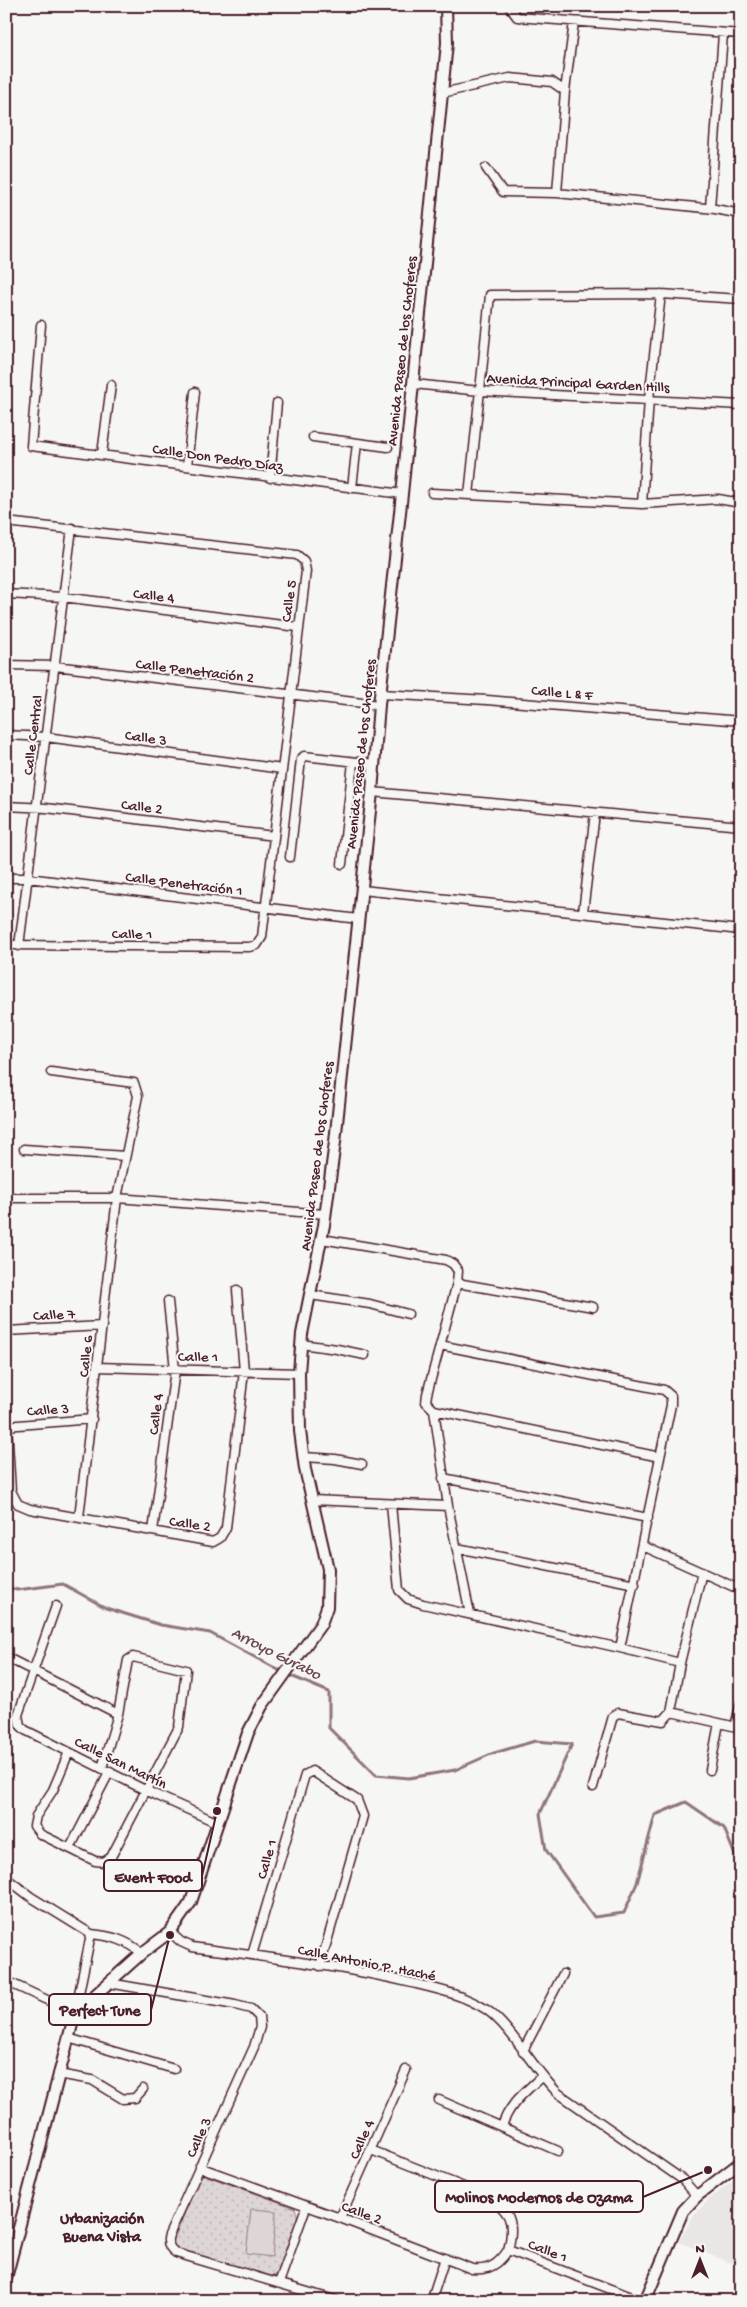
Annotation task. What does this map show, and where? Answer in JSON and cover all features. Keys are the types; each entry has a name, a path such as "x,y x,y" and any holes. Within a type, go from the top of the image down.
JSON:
{"street":[{"name":"Avenida Paseo de los Choferes","path":"75,2013 142,1953 170,1932 191,1902 248,1733 262,1706 320,1624 328,1598 328,1569 312,1500 300,1430 299,1373 301,1344 322,1239 335,1142 375,764 379,705 414,384 447,43 446,6"},
{"path":"509,6 517,17 741,34"},
{"path":"558,193 565,91 574,22"},
{"path":"710,208 723,34"},
{"path":"442,93 510,78 552,82 565,91"},
{"path":"486,168 503,192 558,193 710,208 741,214"},
{"path":"469,495 490,295 661,294 741,300"},
{"path":"642,504 648,399 661,294"},
{"name":"Calle Don Pedro Díaz","path":"41,325 31,446 402,494"},
{"name":"Avenida Principal Garden Hills","path":"414,384 480,391 741,405"},
{"path":"102,454 111,385"},
{"path":"188,466 195,392"},
{"path":"270,478 277,403"},
{"path":"313,436 388,447"},
{"path":"352,488 357,443"},
{"path":"432,493 642,504 718,499 741,503"},
{"name":"Calle 5","path":"6,522 297,555 304,561 306,571 264,907 262,937 257,945"},
{"name":"Calle Central","path":"19,946 72,528"},
{"name":"Calle 4","path":"6,594 63,597 298,627"},
{"name":"Calle Penetración 2","path":"6,665 54,666 291,696 379,705"},
{"name":"Calle L & F","path":"381,694 487,700 741,720"},
{"name":"Calle 3","path":"6,735 46,737 282,769"},
{"path":"290,858 301,759 308,755 375,764"},
{"path":"342,864 353,762"},
{"path":"372,792 741,826"},
{"name":"Calle 2","path":"6,806 38,807 274,836"},
{"path":"583,912 594,813"},
{"name":"Calle Penetración 1","path":"6,878 28,878 358,919"},
{"path":"362,890 741,929"},
{"name":"Calle 1","path":"6,946 249,947 257,945"},
{"name":"Calle 6","path":"51,1072 134,1083 138,1096 118,1198 79,1517"},
{"path":"24,1149 125,1156"},
{"path":"6,1198 118,1198 325,1214"},
{"path":"322,1239 446,1260 453,1264 458,1271 457,1283 427,1394 426,1402 434,1410 660,1457"},
{"path":"457,1283 593,1307"},
{"name":"Calle 2","path":"6,1426 9,1491 18,1504 30,1509 213,1542 220,1538 226,1528 244,1371 237,1290"},
{"path":"310,1295 370,1304 408,1314"},
{"name":"Calle 4","path":"153,1531 175,1370 168,1301"},
{"name":"Calle 7","path":"6,1330 102,1326"},
{"path":"301,1344 365,1355"},
{"path":"440,1345 664,1390 670,1396 671,1405 643,1546 620,1648"},
{"name":"Calle 1","path":"97,1367 299,1373"},
{"path":"434,1410 443,1478 470,1614"},
{"name":"Calle 3","path":"6,1426 92,1419"},
{"path":"304,1458 335,1459 362,1464"},
{"path":"443,1478 648,1518"},
{"path":"312,1500 448,1506"},
{"path":"391,1504 399,1590 408,1599 680,1663"},
{"path":"643,1546 741,1590"},
{"path":"457,1548 635,1584"},
{"path":"593,1787 613,1716 618,1713 664,1720 671,1712 680,1663 702,1572"},
{"path":"34,1672 56,1606"},
{"path":"6,1656 118,1714"},
{"path":"68,1752 53,1790 34,1821 34,1826 40,1834 70,1848 100,1862 108,1861 179,1726 186,1670 130,1658 126,1663 118,1714 106,1769 70,1848"},
{"name":"Calle San Martín","path":"34,1672 18,1720 25,1730 146,1790 218,1823"},
{"path":"671,1712 738,1727 741,1703"},
{"path":"710,1770 719,1723"},
{"name":"Calle 1","path":"252,1955 305,1775 309,1772 316,1773 357,1800 363,1812 320,1966"},
{"path":"6,1878 91,1934 118,1938 142,1953"},
{"name":"Calle Antonio P. Haché","path":"170,1932 181,1942 192,1948 252,1955 383,1976 437,1989 478,2004 498,2021 523,2051 541,2077 558,2093 683,2180 697,2196"},
{"path":"7,2276 75,2013 91,1934"},
{"path":"523,2051 564,1974"},
{"path":"6,1981 75,2013"},
{"name":"Calle 3","path":"109,1983 236,2005 251,2009 259,2017 260,2027 254,2046 167,2239 171,2250 338,2301"},
{"path":"68,2038 174,2069"},
{"name":"Calle 4","path":"340,2218 406,2070"},
{"path":"58,2074 92,2080 124,2099 135,2098 144,2089"},
{"path":"502,2128 506,2115 517,2100 541,2077"},
{"path":"440,2100 558,2151"},
{"name":"Calle 1","path":"371,2150 484,2195 501,2204 510,2221 511,2236 508,2250 643,2301"},
{"path":"643,2301 683,2212 697,2196 741,2162"},
{"name":"Calle 2","path":"199,2167 340,2218 472,2269 480,2270 496,2265 508,2250"},
{"path":"279,2283 306,2207"},
{"path":"431,2301 445,2258"},
{"path":"458,2301 468,2301"}],"shaded area":[{"path":"204,2175 295,2208 298,2218 279,2274 270,2277 178,2250 174,2245 174,2239 198,2181"},
{"path":"738,2177 741,2179 741,2267 679,2242 692,2218 707,2201"},
{"path":"251,2209 276,2211 272,2257 246,2254"}],"waterway":[{"name":"Arroyo Gurabo","path":"6,1587 17,1590 63,1584 106,1608 161,1625 210,1633 284,1673 329,1692 329,1728 376,1775 409,1778 455,1770 491,1754 535,1741 572,1744 540,1814 546,1850 594,1917 624,1913 637,1883 655,1815 686,1802 724,1828 741,1870"}],"place":[{"name":"Event Food","path":"217,1811"},
{"name":"Perfect Tune","path":"170,1935"},
{"name":"Molinos Modernos de Ozama","path":"708,2170"}],"district":[{"name":"Urbanización Buena Vista","path":"102,2226"}]}
